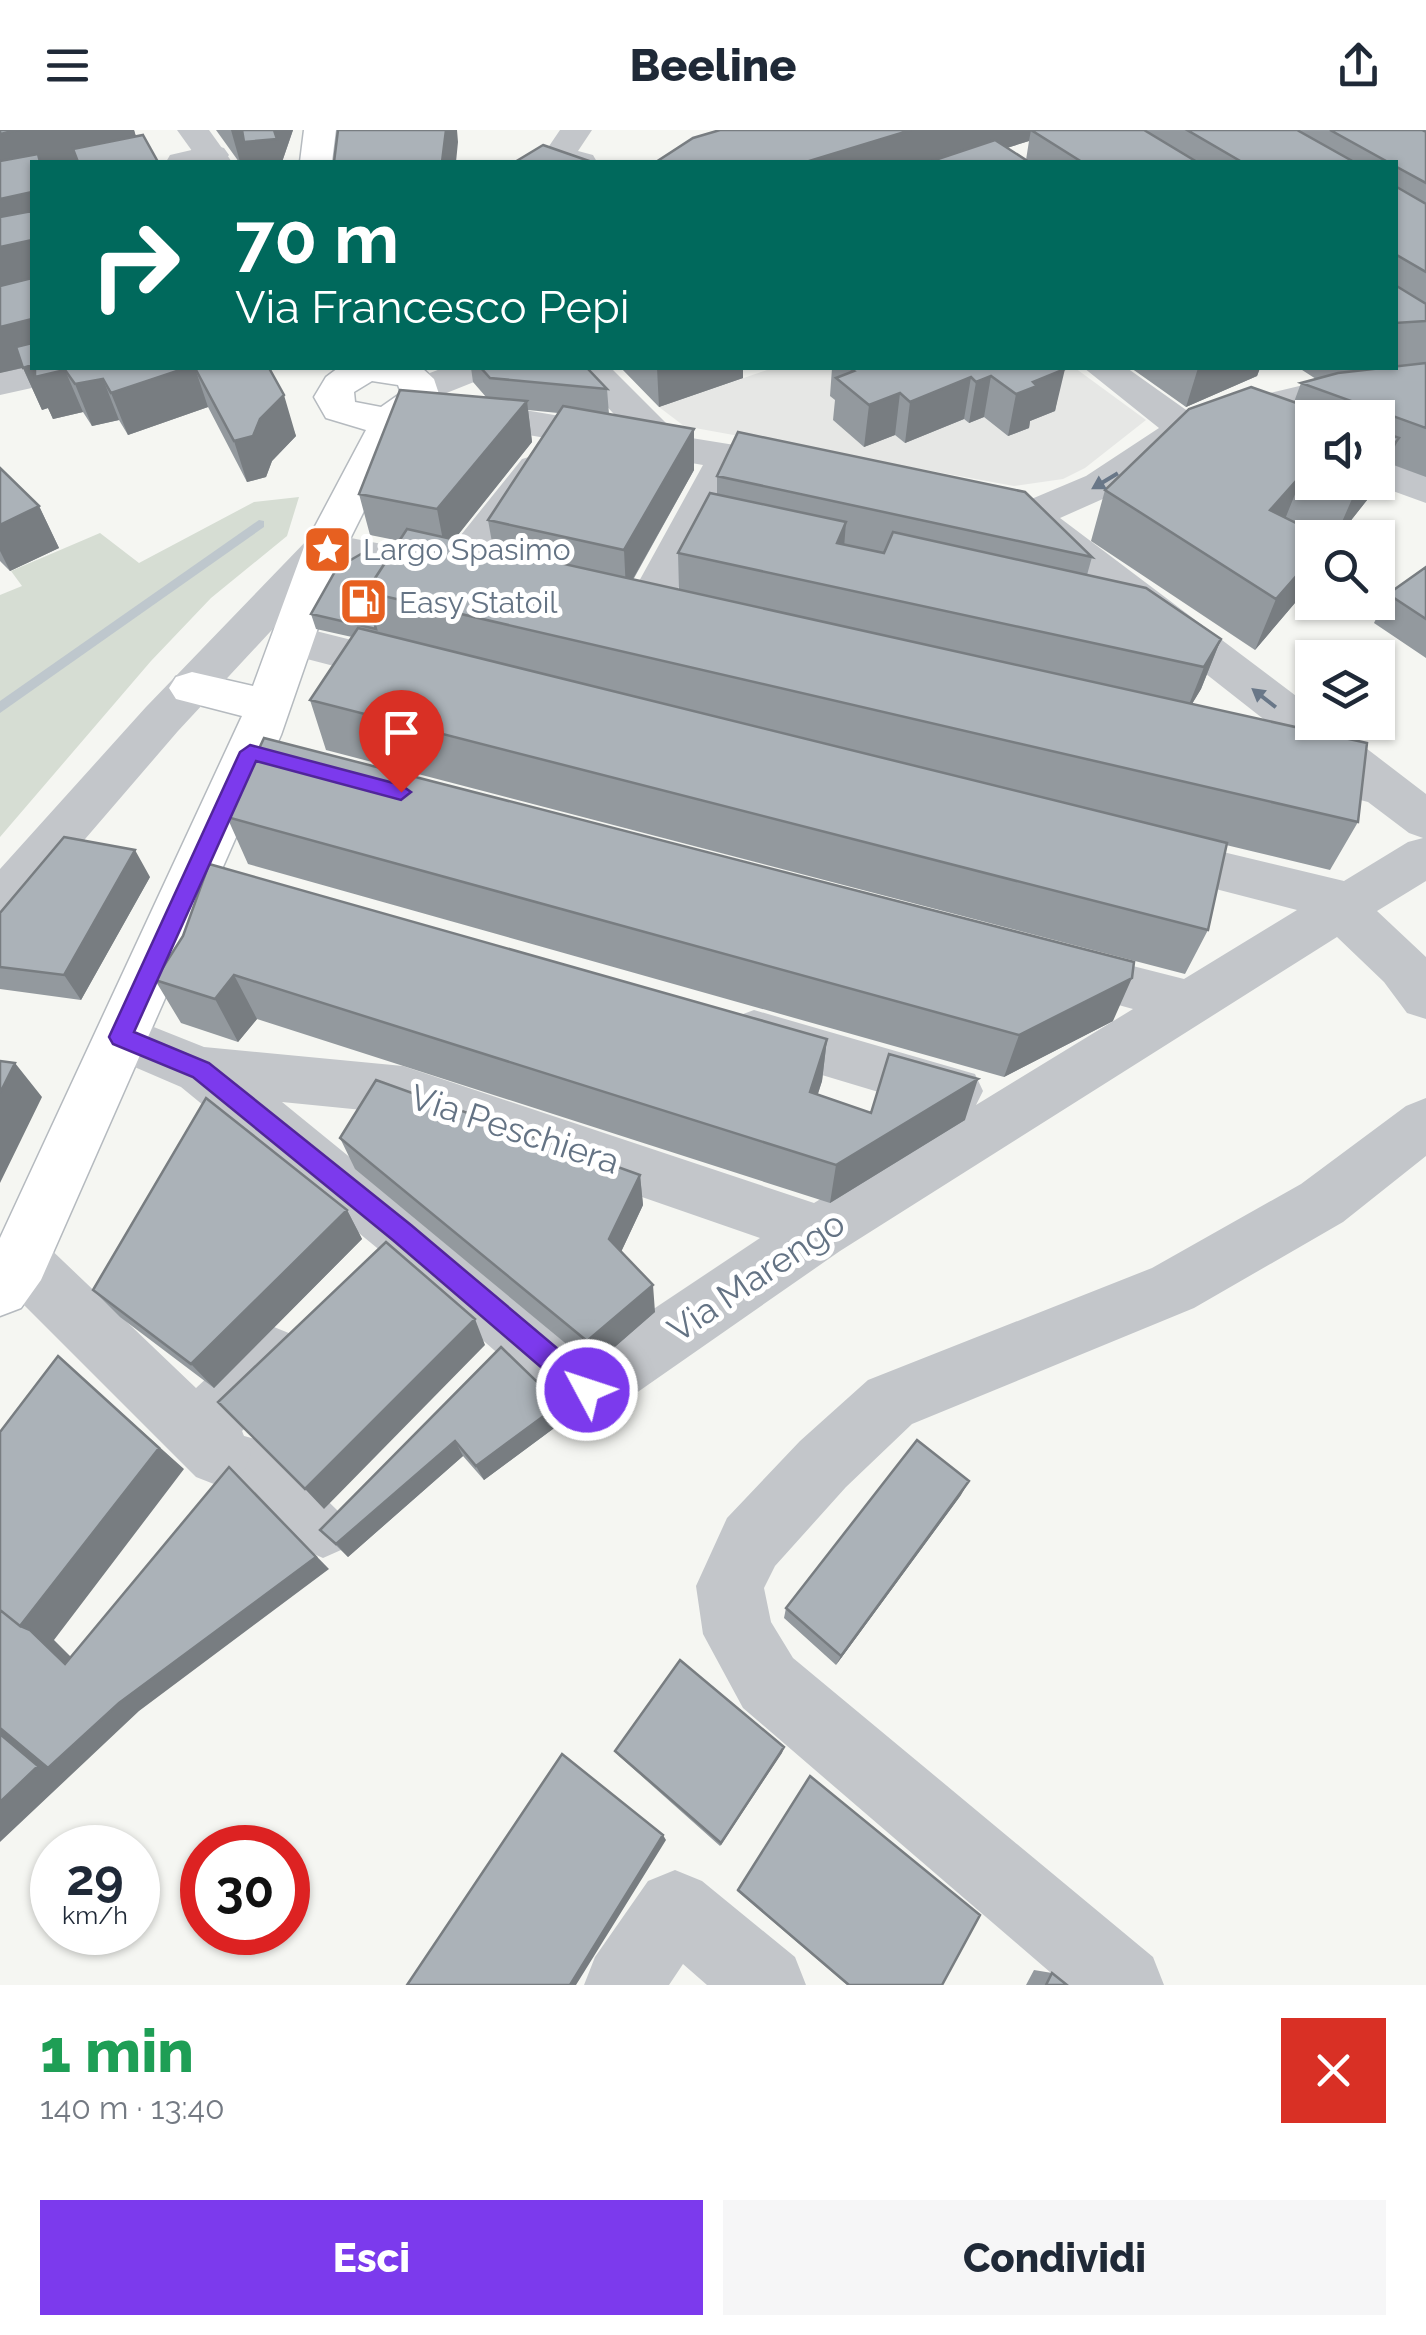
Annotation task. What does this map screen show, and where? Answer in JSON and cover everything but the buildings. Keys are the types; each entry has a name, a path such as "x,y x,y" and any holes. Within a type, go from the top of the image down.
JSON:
{"main road":[{"path":"10,1274 120,1037 214,879 266,739 292,640 325,547 411,386 360,371 336,387 345,445 325,547"},
{"path":"192,688 266,739"}],"street":[{"path":"574,160 559,155 576,130"},
{"path":"0,384 64,370"},
{"path":"411,386 469,370"},
{"path":"592,370 665,445"},
{"path":"1107,370 1202,421 1294,442"},
{"path":"1275,370 1312,394"},
{"path":"1426,383 1312,394 1202,421 1100,485 1011,511 1174,628 1426,820"},
{"path":"411,386 477,417 728,455 842,477"},
{"path":"0,903 192,688 325,547 473,576 566,430"},
{"path":"643,614 707,533 728,455"},
{"path":"1395,478 1426,490"},
{"path":"1096,612 1174,628"},
{"path":"292,640 450,680"},
{"path":"1243,754 1378,786"},
{"path":"1101,841 1345,906 1426,997"},
{"name":"Via Marengo","path":"120,1037 201,1070 382,1253 497,1353 587,1390 819,1232 1426,856"},
{"path":"1019,957 1192,1003"},
{"path":"710,1021 1016,1108"},
{"name":"Via Peschiera","path":"201,1070 403,1090 819,1232"},
{"path":"1125,1985 768,1683 738,1634 730,1586 751,1542 823,1464 890,1402 1173,1288 1322,1203 1426,1124"},
{"path":"10,1274 208,1442 344,1510"},
{"path":"208,1442 307,1325"},
{"path":"623,1985 675,1908 766,1985"}],"shaded area":[{"path":"767,370 1078,370 1146,420 1085,468 1063,479 1014,486 684,426 659,407"},
{"path":"299,497 287,536 211,598 151,661 0,837 0,595 22,586 11,571 100,533 139,563 254,502"}],"waterway":[{"path":"0,708 259,524"}],"place":[{"name":"Largo Spasimo","path":"328,549"},
{"name":"Easy Statoil","path":"364,602"}],"route":[{"path":"401,792 250,752 120,1037 201,1070 403,1233 587,1390"}]}
